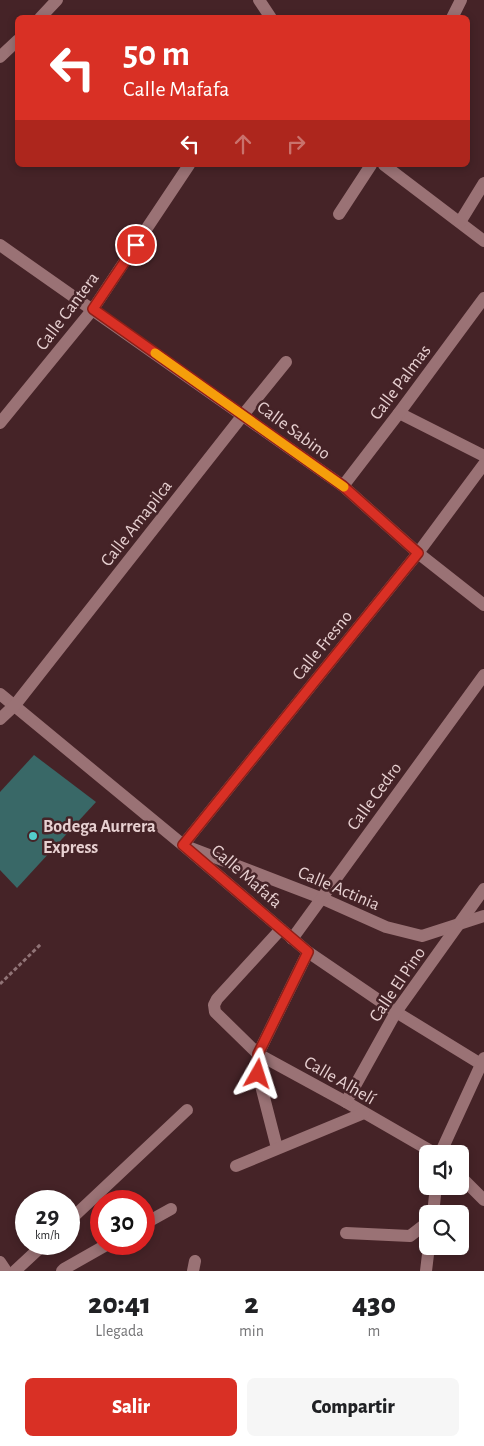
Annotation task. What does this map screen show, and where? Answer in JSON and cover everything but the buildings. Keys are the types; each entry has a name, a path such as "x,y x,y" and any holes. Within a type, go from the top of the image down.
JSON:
{"street":[{"path":"43,15 57,0"},
{"path":"259,0 269,15"},
{"path":"454,15 461,0"},
{"path":"0,57 15,43"},
{"name":"Calle Cantera","path":"0,423 93,309 188,167"},
{"path":"339,214 369,167"},
{"path":"387,167 484,241"},
{"path":"460,222 484,183"},
{"name":"Calle Sabino","path":"0,245 343,486 418,553 484,605"},
{"name":"Calle Palmas","path":"343,486 484,298"},
{"name":"Calle Amapilca","path":"0,719 15,705 286,362"},
{"path":"399,413 484,456"},
{"name":"Calle Fresno","path":"183,845 418,553 484,464"},
{"name":"Calle Cedro","path":"292,939 484,675"},
{"name":"Calle Mafafa","path":"0,694 183,845 308,952 396,1012 483,1063"},
{"name":"Calle Actinia","path":"183,845 321,898 386,927 422,936 484,916"},
{"name":"Calle El Pino","path":"346,1102 396,1012 484,889"},
{"name":"Calle Alhelí","path":"281,929 217,998 214,1005 216,1012 258,1054 420,1145"},
{"path":"277,1148 258,1074 258,1054 308,952"},
{"path":"444,1145 483,1063"},
{"path":"80,1211 187,1110"},
{"path":"236,1166 364,1113"},
{"path":"469,1185 484,1200"},
{"path":"155,1218 171,1209"},
{"path":"346,1234 410,1236 419,1229"},
{"path":"62,1271 64,1268 90,1254"},
{"path":"15,1271 32,1255"},
{"path":"426,1271 429,1255"},
{"path":"0,1262 6,1271"}],"path":[{"path":"0,984 41,944"}],"slow traffic":[{"path":"155,353 344,487"}],"place":[{"name":"Bodega Aurrera Express","path":"33,836"}],"route":[{"path":"136,245 93,309 343,486 418,553 183,845 308,952 258,1054 258,1074"}]}
